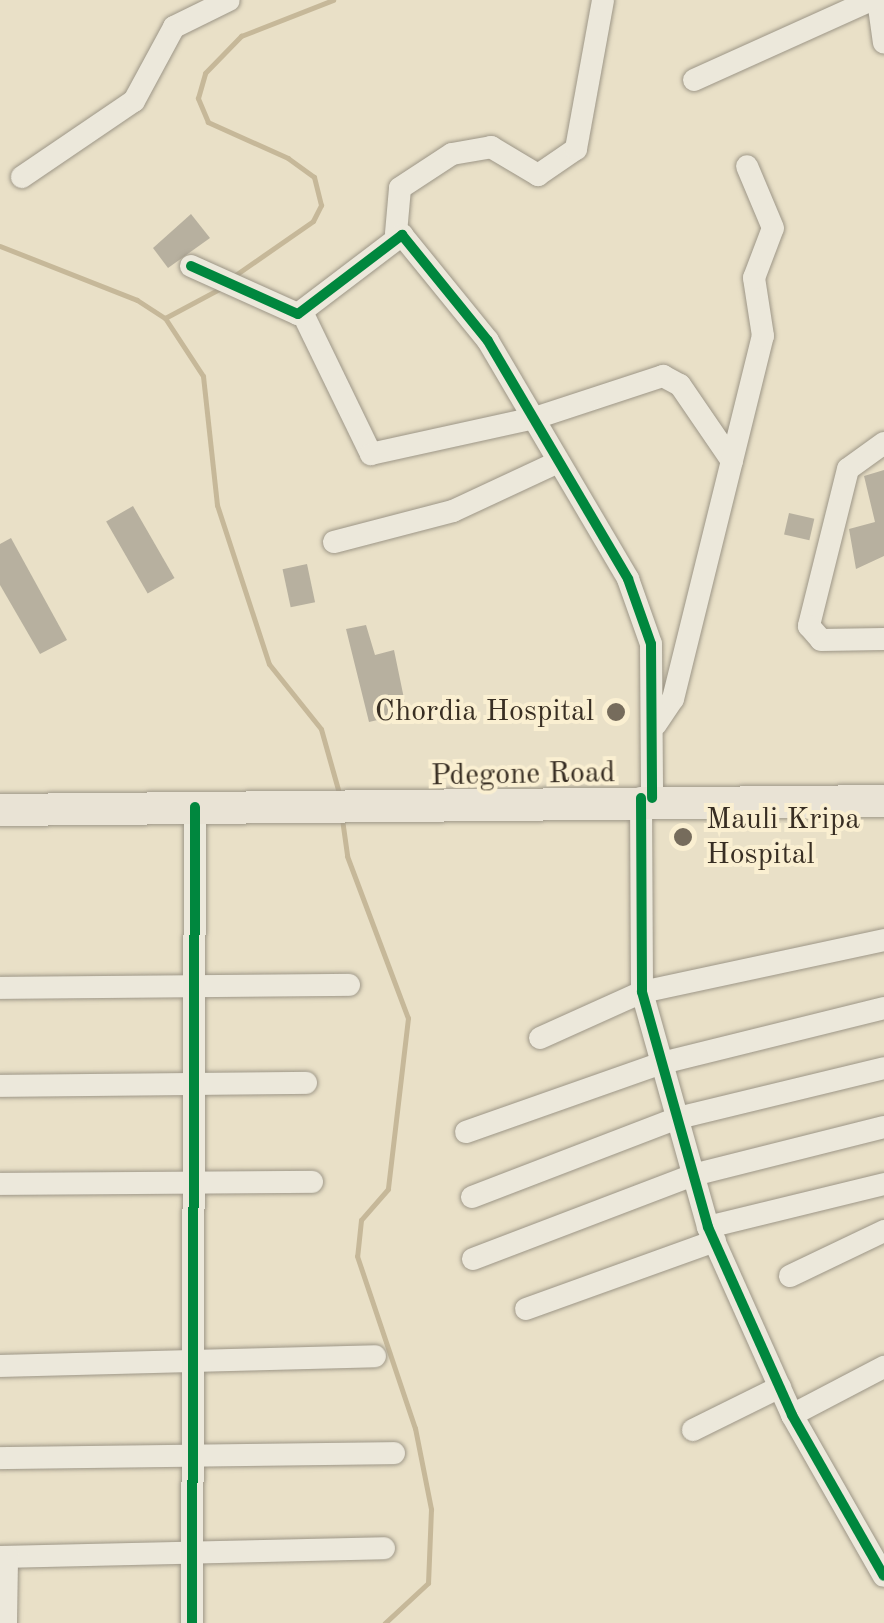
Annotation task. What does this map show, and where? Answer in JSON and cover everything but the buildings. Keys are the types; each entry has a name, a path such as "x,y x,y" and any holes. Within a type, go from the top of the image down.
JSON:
{"highway":[{"name":"Pdegone Road","path":"0,810 647,798 884,800"}],"street":[{"path":"22,176 134,102 174,27 228,0"},
{"path":"302,312 396,233 400,188 452,154 491,148 538,174 576,149 602,0"},
{"path":"694,80 874,0 884,42"},
{"path":"656,724 673,699 762,336 754,278 773,228 747,166"},
{"path":"396,233 488,341 628,579 650,644 656,724 647,798 642,992 712,1234 792,1416 884,1576"},
{"path":"200,271 238,290 302,312 371,454 535,418 663,376 680,385 732,461"},
{"path":"884,443 848,468 809,626 822,640 884,639"},
{"path":"334,542 453,511 558,462"},
{"path":"192,1623 200,1360 194,1183 195,806"},
{"path":"540,1038 642,992 884,940"},
{"path":"0,988 350,985"},
{"path":"466,1132 662,1063 884,1008"},
{"path":"472,1197 678,1118 884,1068"},
{"path":"0,1086 306,1083"},
{"path":"474,1259 694,1175 884,1127"},
{"path":"0,1184 312,1182"},
{"path":"526,1309 712,1234 883,1186"},
{"path":"790,1276 884,1231"},
{"path":"0,1366 376,1356"},
{"path":"792,1416 884,1367"},
{"path":"694,1430 780,1387"},
{"path":"0,1458 394,1452"},
{"path":"6,1623 3,1557 384,1548"}],"waterway":[{"path":"234,276 313,221 321,205 314,177 288,158 208,122 198,98 205,73 241,36 333,0"},
{"path":"0,246 137,300 165,318 203,376 217,505 269,664 321,729 339,793"},
{"path":"165,318 223,287"},
{"path":"342,819 347,856 408,1018 388,1189 361,1220 357,1256 415,1428 431,1509 428,1583 385,1623"}],"cycle path":[{"path":"191,266 298,314 402,235 488,341 628,579 651,644 652,798"},
{"path":"641,798 642,992 708,1227 792,1415 884,1576"},
{"path":"192,1623 195,807"}],"place":[{"name":"Chordia Hospital","path":"616,712"},
{"name":"Mauli Kripa Hospital","path":"683,837"}]}
